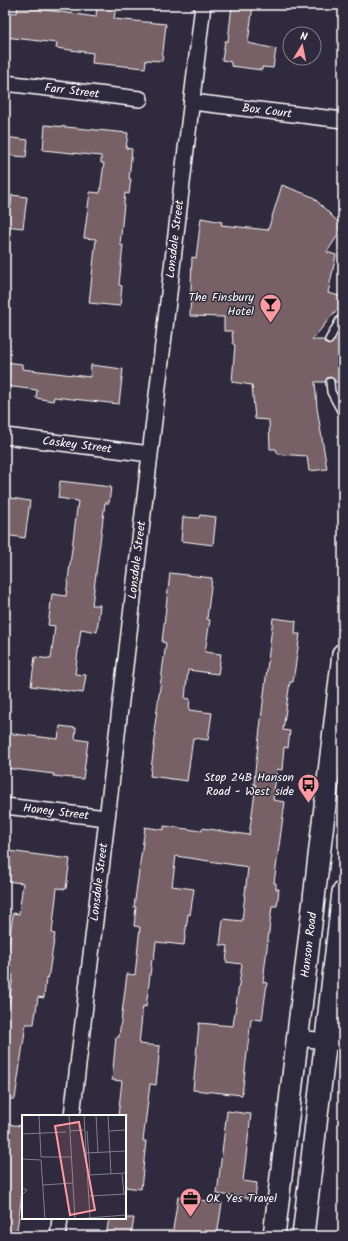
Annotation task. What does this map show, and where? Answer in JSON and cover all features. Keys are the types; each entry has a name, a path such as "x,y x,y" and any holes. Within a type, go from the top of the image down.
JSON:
{"main road":[{"name":"Hanson Road","path":"274,1236 298,1038 338,750 343,654"},
{"path":"303,1236 334,1042 343,892"}],"street":[{"name":"Lonsdale Street","path":"72,1115 203,5"},
{"name":"Farr Street","path":"5,83 140,99"},
{"name":"Box Court","path":"192,102 343,120"},
{"name":"Caskey Street","path":"5,436 150,454"},
{"name":"Honey Street","path":"5,806 106,818"},
{"path":"298,1038 334,1042"},
{"path":"58,1236 60,1219"}],"lane":[{"path":"329,340 340,320 343,318"},
{"path":"330,382 331,392 343,414"}],"building":[{"path":"97,5 116,5 114,19 166,24 162,61 146,60 145,68 92,63 93,53 56,48 57,43 5,37 6,12 17,13 18,6 96,17"},
{"path":"232,5 253,5 248,43 276,49 273,68 262,67 262,70 231,66 231,62 222,60 225,41 228,41"},
{"path":"45,125 128,133 126,148 132,149 129,179 131,179 129,194 125,193 120,245 123,245 119,285 122,286 120,306 89,303 96,239 84,238 90,192 100,193 104,163 101,163 101,156 43,150"},
{"path":"5,137 28,140 26,157 5,155"},
{"name":"The Finsbury Hotel","path":"282,185 313,197 343,227 327,252 336,255 328,293 343,297 343,302 312,340 324,340 325,343 329,345 335,340 343,340 343,382 335,382 334,379 330,377 327,378 325,382 315,382 317,408 327,469 309,471 307,456 278,454 276,449 270,449 269,420 255,419 252,385 232,382 235,345 233,344 232,331 224,331 224,317 190,316 192,257 196,258 201,218 222,222 221,225 268,230"},
{"path":"12,195 27,197 23,228 5,226 5,205 11,206"},
{"path":"5,362 22,364 22,369 90,377 91,365 123,369 119,404 54,397 53,401 36,398 37,390 5,386"},
{"path":"60,481 111,487 109,503 105,503 92,605 100,605 97,632 81,629 75,674 86,675 83,693 31,686 35,657 51,659 55,626 48,625 52,594 66,596 78,501 58,498"},
{"path":"5,497 30,501 25,538 5,535"},
{"path":"200,515 216,517 213,545 181,541 183,517 199,518"},
{"path":"170,573 212,578 207,619 210,620 205,652 221,654 218,674 188,670 185,698 190,699 189,710 212,713 208,740 193,738 187,781 150,776 156,732 154,732 166,643 162,642"},
{"path":"273,618 296,621 295,634 300,634 293,682 290,682 283,730 290,731 288,748 284,747 282,770 277,769 273,800 285,802 274,883 276,883 276,889 279,889 277,906 272,906 263,982 267,983 262,1020 251,1019 242,1095 193,1090 199,1023 233,1026 242,964 226,962 228,946 220,945 223,919 242,921 248,867 176,856 172,886 194,889 190,915 188,914 184,945 156,942 154,959 152,959 146,1007 143,1006 139,1044 160,1046 156,1085 150,1084 143,1141 146,1141 141,1189 126,1187 126,1115 118,1115 122,1081 112,1080 116,1037 119,1037 127,974 135,975 140,927 134,926 136,907 134,907 145,827 164,830 164,826 202,831 202,828 249,835 256,785 254,785"},
{"path":"60,726 76,728 75,739 88,741 83,779 53,776 54,774 5,768 5,733 58,739"},
{"path":"8,851 70,859 66,889 57,888 52,933 55,934 48,979 46,978 44,998 38,997 34,1024 26,1024 15,1099 5,1099 5,1004 9,1005 13,975 5,974 13,913 19,914 23,883 5,881"},
{"path":"227,1111 251,1114 243,1181 257,1183 255,1199 217,1194"},
{"path":"5,1124 22,1126 22,1195 16,1236 5,1236"},
{"name":"OK Yes Travel","path":"178,1197 222,1203 217,1236 172,1236"},
{"path":"134,1218 131,1236 106,1236 109,1219"}],"place":[{"name":"The Finsbury Hotel","path":"270,324"},
{"name":"Stop 24B Hanson Road - West side","path":"309,804"},
{"name":"OK Yes Travel","path":"190,1218"}]}
